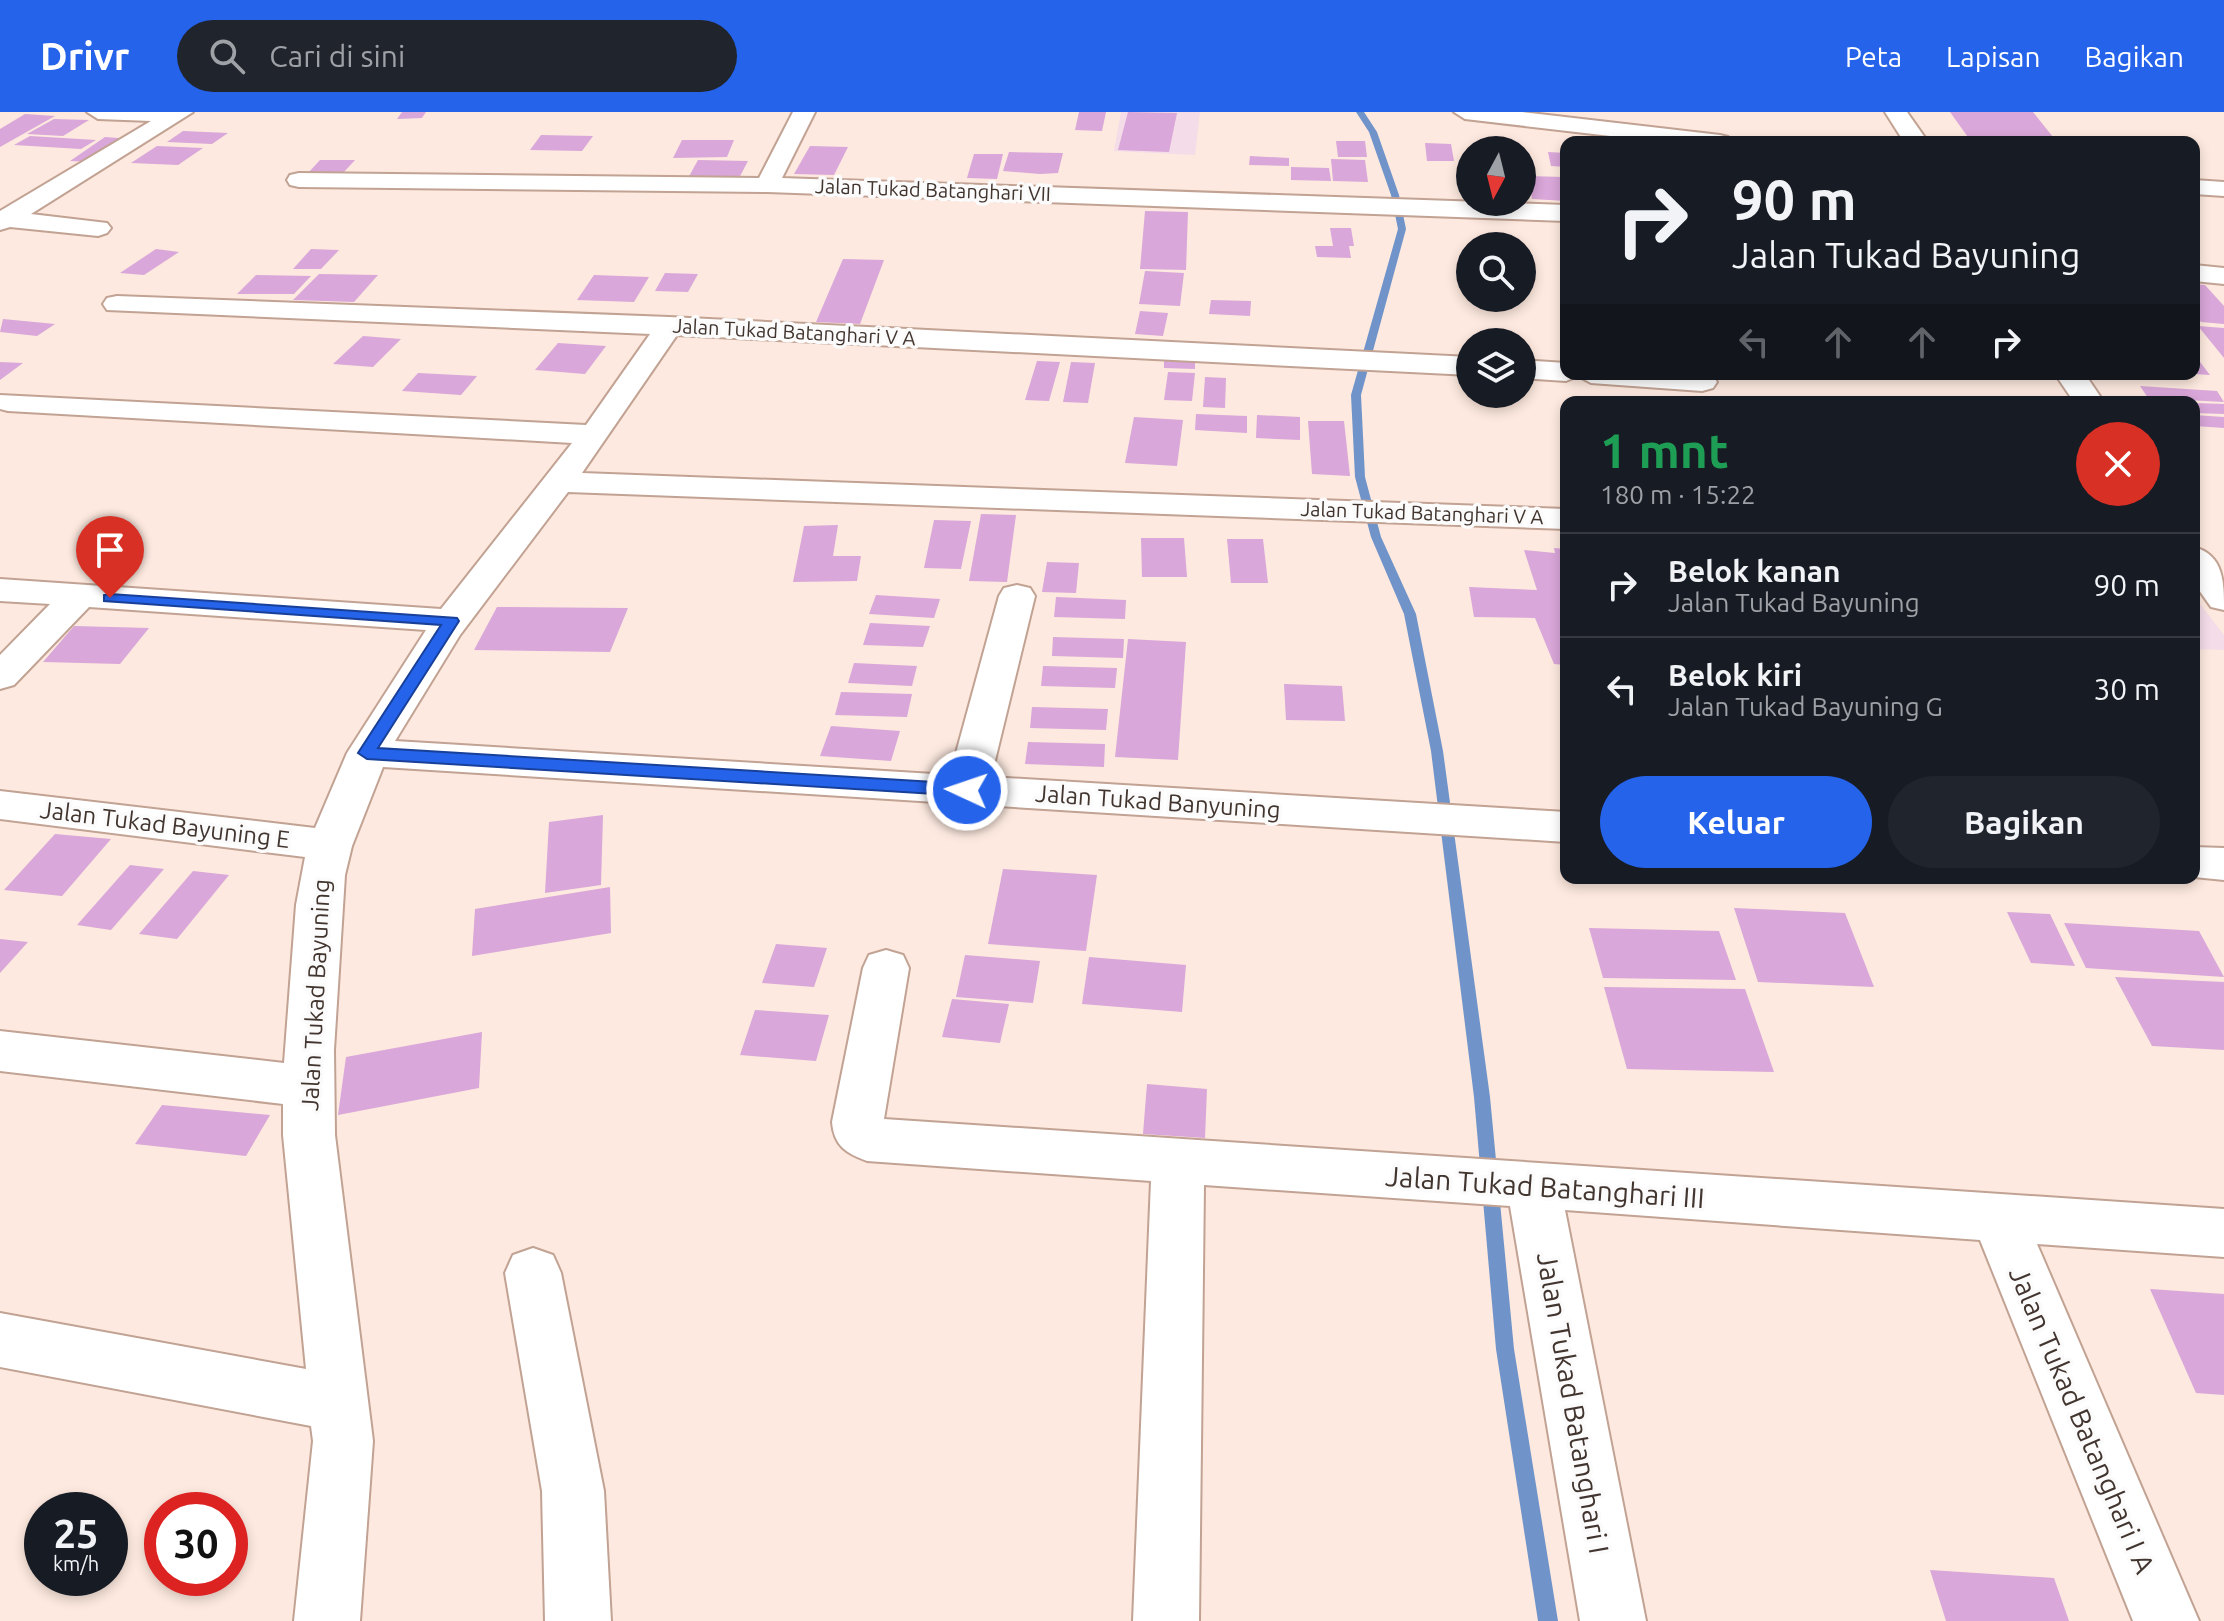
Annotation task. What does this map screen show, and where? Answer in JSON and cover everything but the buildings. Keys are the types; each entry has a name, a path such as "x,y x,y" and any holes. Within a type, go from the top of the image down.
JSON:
{"street":[{"path":"98,112 178,114"},
{"path":"767,185 804,112"},
{"path":"1465,112 1668,136"},
{"path":"1896,112 1912,136"},
{"path":"3,220 178,114"},
{"name":"Jalan Tukad Batanghari VII","path":"299,180 767,185 1560,213"},
{"path":"2200,187 2224,189"},
{"path":"3,220 98,228"},
{"path":"2200,274 2224,276"},
{"name":"Jalan Tukad Batanghari V A","path":"117,304 669,326 1456,365"},
{"name":"Jalan Tukad Bayuning","path":"327,1621 343,1441 309,1135 307,1086 320,884 330,845 367,753 452,621 595,435 669,326"},
{"path":"1536,370 1560,372"},
{"path":"1648,380 1704,386"},
{"path":"8,402 595,435"},
{"name":"Jalan Tukad Batanghari V A","path":"558,482 1560,519"},
{"path":"2200,566 2224,599"},
{"path":"0,590 452,621"},
{"path":"0,677 79,596"},
{"path":"967,790 1017,596"},
{"name":"Jalan Tukad Banyuning","path":"367,753 1560,827"},
{"name":"Jalan Tukad Bayuning E","path":"0,805 330,845"},
{"path":"2200,862 2224,864"},
{"name":"Jalan Tukad Batanghari III","path":"886,968 858,1122 859,1133 867,1139 1178,1163 2224,1233"},
{"path":"0,1051 307,1086"},
{"path":"1166,1621 1178,1163"},
{"name":"Jalan Tukad Batanghari I","path":"1516,1184 1613,1621"},
{"name":"Jalan Tukad Batanghari I A","path":"1999,1219 2166,1621"},
{"path":"533,1273 573,1491 578,1621"},
{"path":"0,1340 339,1403"}],"shaded area":[{"path":"1121,112 1200,112 1195,155 1114,151"},
{"path":"2200,604 2224,635 2224,650 2200,649"}],"waterway":[{"path":"1360,112 1373,132 1395,195 1402,229 1356,395 1360,477 1376,537 1410,614 1437,751 1482,1097 1505,1349 1548,1621"}],"route":[{"path":"110,598 452,621 367,753 967,790"}]}
